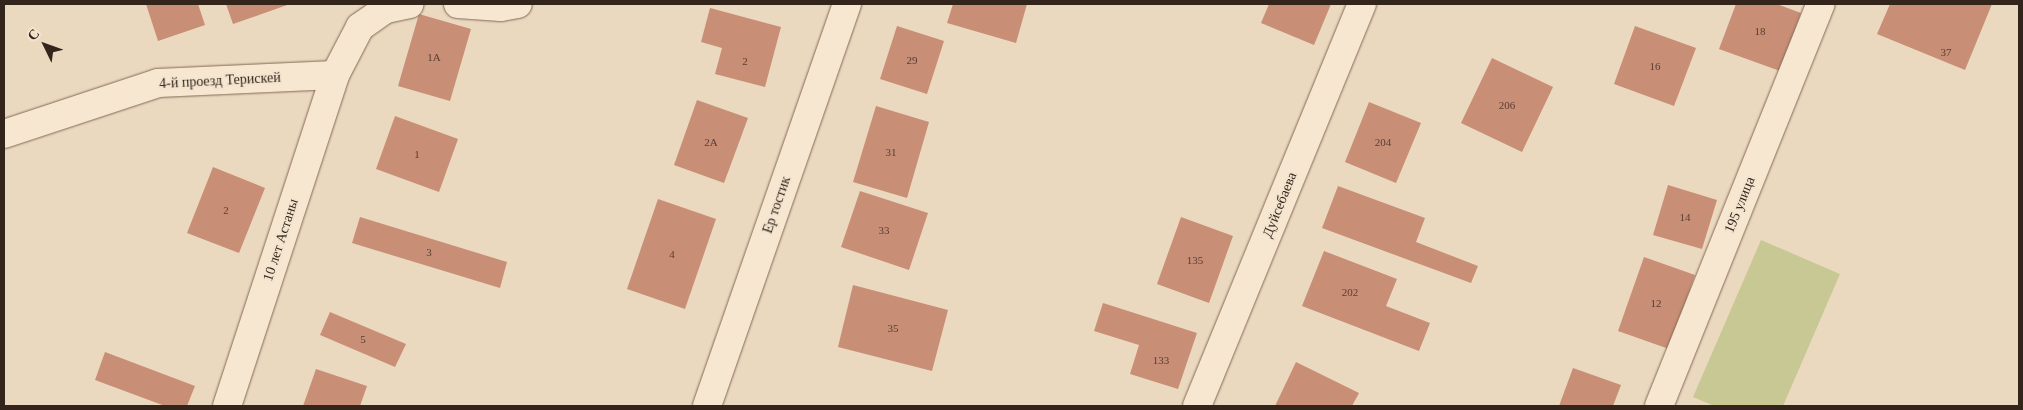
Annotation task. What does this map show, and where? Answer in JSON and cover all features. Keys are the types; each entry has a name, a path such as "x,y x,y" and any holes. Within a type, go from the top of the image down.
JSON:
{"street":[{"path":"335,75 360,27 386,9 409,4"},
{"path":"458,4 501,6 518,4"},
{"name":"Ер тостик","path":"707,406 847,4"},
{"name":"Дуйсебаева","path":"1197,406 1362,4"},
{"name":"195 улица","path":"1659,406 1821,4"},
{"name":"4-й проезд Терискей","path":"4,134 158,83 335,75"},
{"name":"10 лет Астаны","path":"227,406 335,75"}],"green space":[{"path":"1761,240 1840,274 1783,406 1714,406 1693,397"}],"building":[{"path":"146,4 198,4 205,25 158,41"},
{"path":"226,4 290,4 233,24"},
{"path":"953,4 1027,4 1016,43 947,23"},
{"path":"1269,4 1331,4 1314,45 1261,23"},
{"path":"1736,4 1777,4 1801,13 1780,71 1719,49"},
{"path":"1890,4 1992,4 1965,70 1877,34"},
{"path":"710,8 781,27 765,87 715,74 722,48 701,42"},
{"path":"419,14 471,29 450,101 398,86"},
{"path":"897,26 944,41 927,94 880,79"},
{"path":"1635,26 1696,48 1674,106 1614,84"},
{"path":"1492,58 1553,87 1522,152 1461,123"},
{"path":"697,100 748,118 724,183 674,165"},
{"path":"1369,102 1421,123 1396,183 1345,162"},
{"path":"876,106 929,122 907,198 853,182"},
{"path":"395,116 458,139 439,192 376,169"},
{"path":"213,167 265,188 239,253 187,233"},
{"path":"1668,185 1717,200 1702,249 1653,235"},
{"path":"1338,186 1425,218 1416,242 1478,266 1471,283 1322,228"},
{"path":"860,191 928,213 909,270 841,247"},
{"path":"658,199 716,219 685,309 627,289"},
{"path":"360,217 507,262 500,288 352,243"},
{"path":"1181,217 1233,236 1209,303 1157,284"},
{"path":"1324,251 1397,279 1386,306 1430,323 1419,351 1302,306"},
{"path":"1644,257 1695,275 1669,349 1618,331"},
{"path":"853,285 948,310 932,371 838,347"},
{"path":"1103,303 1197,333 1178,389 1130,374 1139,345 1094,331"},
{"path":"330,312 406,344 395,367 320,335"},
{"path":"105,352 195,386 187,406 165,406 95,380"},
{"path":"1296,362 1359,393 1352,406 1275,406"},
{"path":"1573,368 1621,385 1613,406 1559,406"},
{"path":"316,369 367,386 360,406 303,406"}]}
